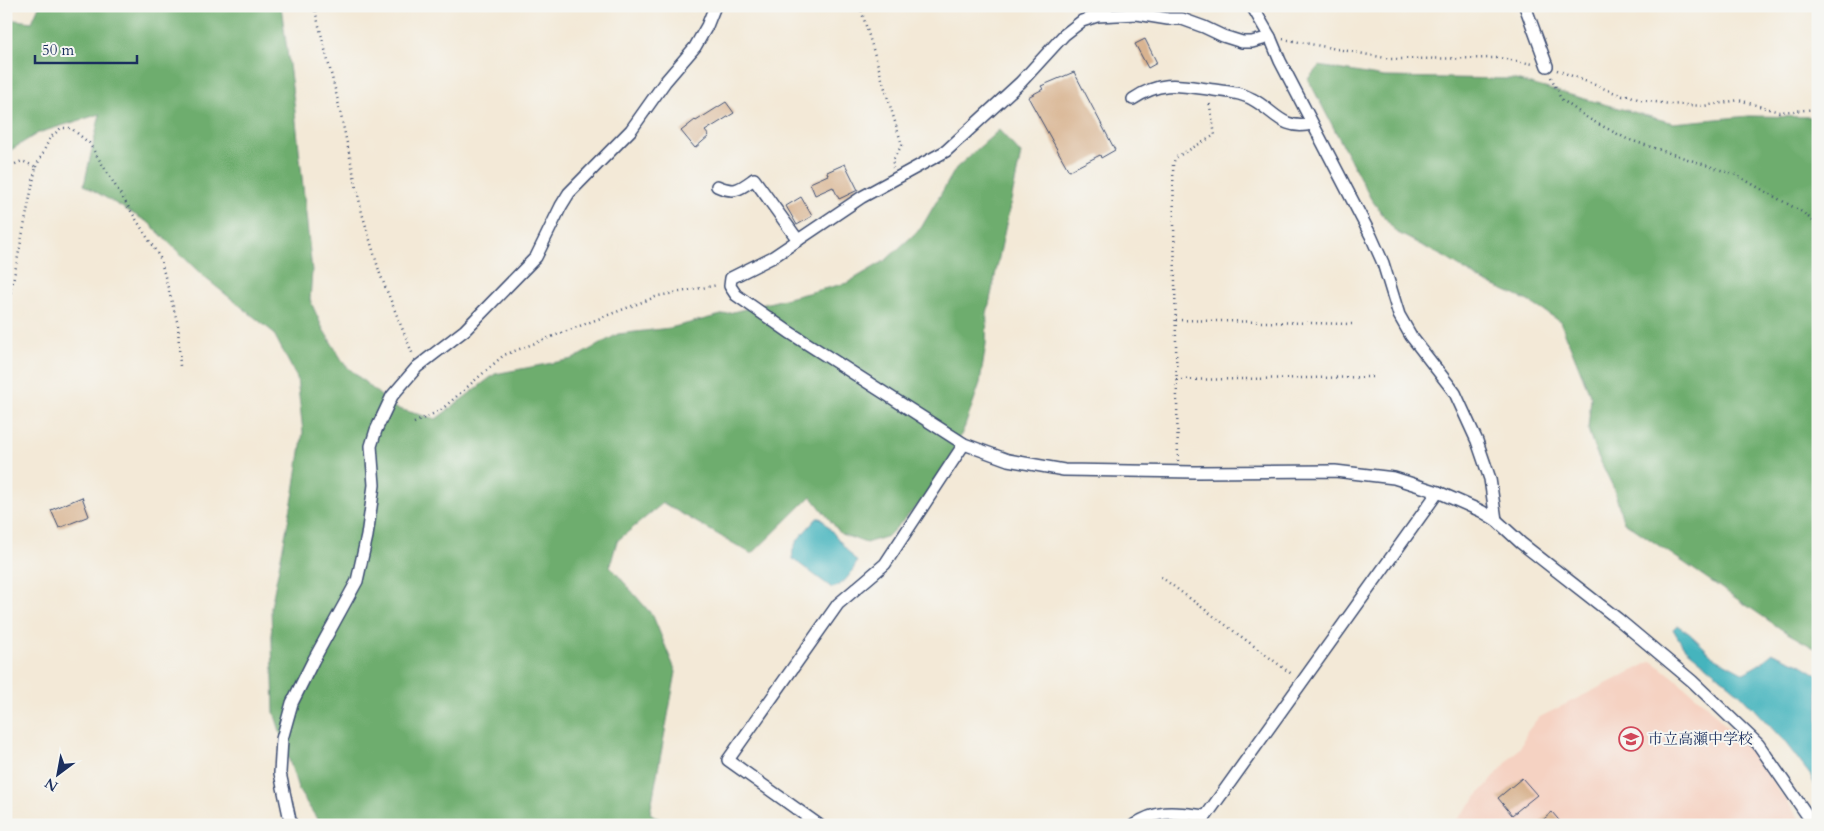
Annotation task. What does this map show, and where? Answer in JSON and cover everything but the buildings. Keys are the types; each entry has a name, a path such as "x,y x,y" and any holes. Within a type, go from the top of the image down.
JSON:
{"street":[{"path":"291,825 280,773 282,739 292,703 357,581 367,536 374,486 371,446 376,430 392,396 417,367 465,330 536,257 569,193 631,130 665,82 695,47 707,26 715,6"},
{"path":"1252,6 1270,37 1280,61 1371,236 1383,262 1399,315 1411,336 1455,393 1459,401 1477,441 1490,479 1496,520"},
{"path":"1524,6 1547,66"},
{"path":"1270,37 1252,42 1242,42 1222,36 1182,19 1168,19 1137,14 1098,16 1082,21 1064,34 1021,82 946,151 862,197 773,256 731,278 731,289 736,296 789,332 964,444 1008,460 1064,470 1178,472 1335,471 1394,478 1438,492 1481,511 1496,520 1521,543 1692,680 1758,744 1814,825"},
{"path":"1133,99 1145,91 1183,84 1239,94 1252,99 1273,115 1291,125 1300,127 1312,124"},
{"path":"717,186 725,190 738,190 754,179 798,240"},
{"path":"819,825 728,760 838,604 885,564 964,444"},
{"path":"1134,825 1146,816 1169,812 1206,816 1438,492"}],"path":[{"path":"314,6 337,98 362,214 380,274 417,367"},
{"path":"860,6 902,145 892,165 896,179"},
{"path":"1270,37 1391,60 1500,58 1547,66 1623,96 1670,104 1704,106 1739,100 1779,112 1818,109"},
{"path":"1547,66 1561,99 1589,119 1627,139 1736,175 1802,212 1818,225"},
{"path":"1178,472 1173,165 1175,158 1180,154 1215,136 1207,89"},
{"path":"6,316 36,167 50,138 61,128 72,128 89,143 160,258 178,325 180,367"},
{"path":"6,168 22,161 36,167"},
{"path":"414,423 441,410 504,355 658,296 730,283"},
{"path":"1176,320 1352,324"},
{"path":"1176,380 1373,377"},
{"path":"1162,578 1302,682"}],"shaded area":[{"name":"市立高瀬中学校","path":"1652,661 1704,703 1749,750 1804,825 1452,825 1521,746 1527,732 1538,718"}],"green space":[{"path":"39,6 281,6 294,102 312,271 310,300 323,329 345,365 395,408 436,419 495,374 573,359 618,334 670,328 847,283 886,260 921,228 956,168 999,130 1021,154 987,314 986,344 980,383 965,426 939,484 888,536 866,543 841,534 811,496 752,554 663,503 617,541 610,566 653,616 676,672 650,813 668,825 321,825 299,791 274,712 271,607 294,492 303,432 297,378 273,332 204,277 149,223 84,185 100,114 38,133 6,153 6,19 32,22"},
{"path":"1319,66 1384,77 1512,79 1673,123 1749,116 1818,117 1818,650 1784,631 1623,521 1614,489 1594,448 1588,429 1591,397 1560,321 1528,301 1481,280 1446,258 1396,232 1371,199 1308,79"}],"water":[{"path":"817,518 821,518 857,562 844,582 832,588 793,559 796,542"},
{"path":"1677,625 1690,634 1714,657 1744,673 1773,653 1800,664 1818,675 1818,793 1811,776 1784,741 1736,690 1683,646 1673,629"}],"place":[{"name":"市立高瀬中学校","path":"1631,739"}]}
